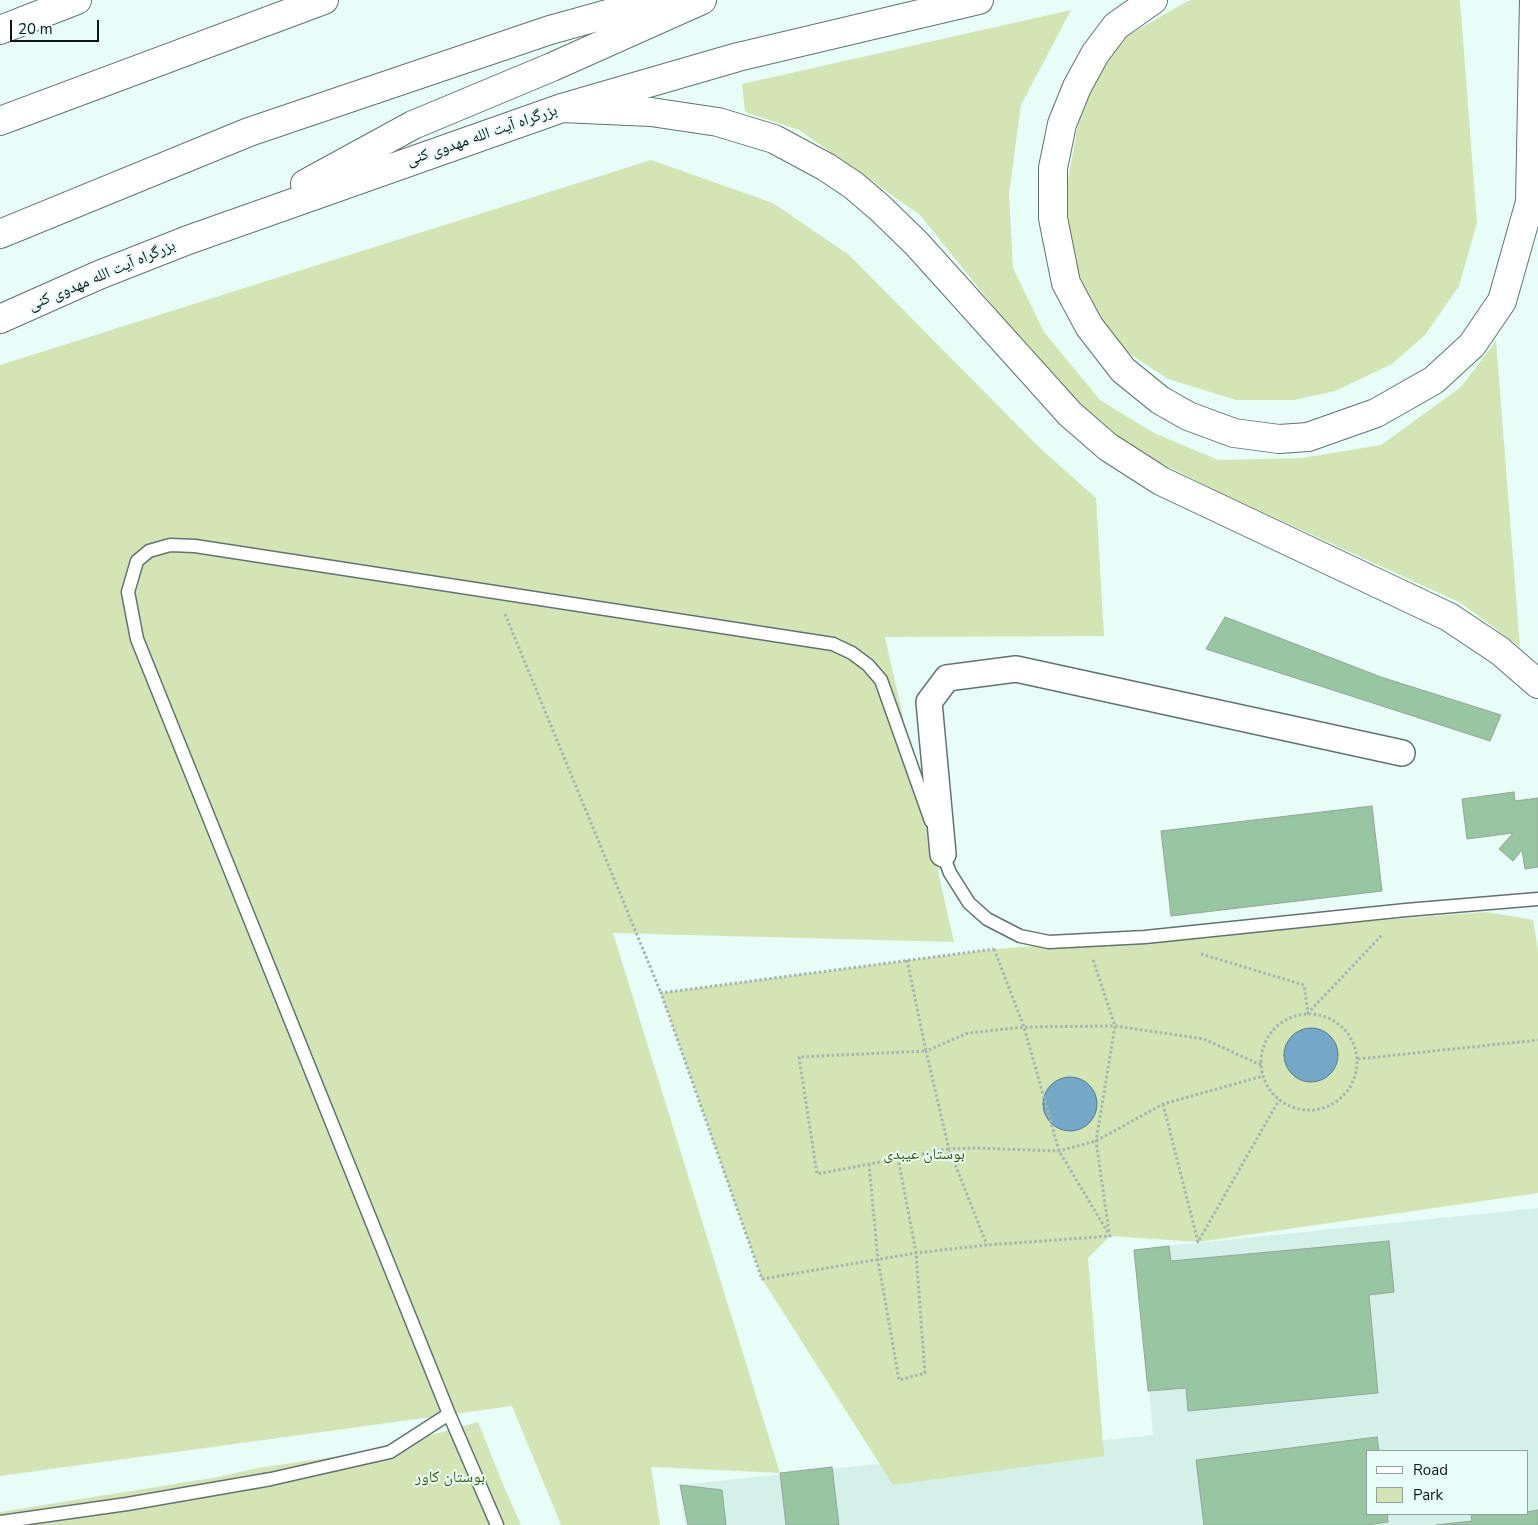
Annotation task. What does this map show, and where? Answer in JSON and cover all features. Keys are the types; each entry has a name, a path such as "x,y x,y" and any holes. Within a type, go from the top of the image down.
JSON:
{"highway":[{"path":"0,30 76,0"},
{"path":"0,120 324,0"},
{"path":"0,234 249,132 550,30 658,0"},
{"path":"238,221 413,125 552,67 702,0"},
{"name":"بزرگراه آیت الله مهدوی کنی","path":"0,319 99,275 238,221 562,108 738,57 978,0"},
{"path":"1153,0 1116,26 1095,54 1077,87 1062,124 1053,168 1053,218 1066,283 1089,326 1123,370 1160,400 1188,416 1234,433 1279,439 1308,437 1376,413 1434,380 1472,345 1502,301 1530,202 1534,0"},
{"path":"562,108 651,112 718,122 774,139 826,167 853,185 917,244 1070,414 1108,447 1161,481 1449,617 1500,650 1538,684"}],"street":[{"path":"943,854 929,702 947,678 1016,669 1402,754"}],"lane":[{"path":"497,1525 448,1414 137,639 128,592 137,561 149,550 170,545 195,546 833,644 852,653 868,665 881,680 950,873 969,903 987,919 1020,936 1049,942 1145,937 1406,910 1538,899"},
{"path":"0,1522 127,1504 271,1479 390,1452 448,1414"}],"path":[{"path":"496,593 661,993 762,1280 916,1253 986,1245 1110,1236"},
{"path":"1308,1013 1406,910"},
{"path":"1086,940 1116,1026 1096,1141 1110,1236"},
{"path":"661,993 994,949 1024,1027 1059,1151 1110,1236"},
{"path":"1192,951 1304,985 1308,1013"},
{"path":"908,960 926,1051 949,1149 986,1245"},
{"path":"1308,1013 1322,1015 1336,1022 1347,1032 1354,1045 1358,1059 1356,1075 1349,1090 1338,1101 1324,1108 1309,1111 1293,1108 1279,1100 1269,1089 1263,1076 1261,1064 1262,1049 1268,1035 1279,1024 1293,1016 1308,1013"},
{"path":"1261,1064 1204,1039 1116,1026 1024,1027 968,1033 926,1051 799,1058 817,1174 949,1149 977,1148 1059,1151 1096,1141 1164,1104 1263,1076"},
{"path":"1358,1059 1538,1040"},
{"path":"1164,1104 1198,1242 1279,1100"},
{"path":"869,1164 878,1260 898,1380 925,1373 916,1253 898,1158"}],"shaded area":[{"path":"1538,1208 1538,1525 685,1525 680,1485 1153,1435 1138,1249"}],"green space":[{"path":"1192,0 1460,0 1477,223 1459,286 1425,335 1392,364 1335,391 1294,400 1236,400 1168,379 1112,342 1079,277 1064,203 1082,102 1120,40"},
{"path":"1071,10 1021,105 1009,194 1013,268 1044,332 1100,400 1154,433 1218,460 1302,458 1381,445 1461,387 1496,341 1520,647 1461,603 1223,494 1135,450 1054,382 920,215 799,130 745,112 742,84"},
{"path":"651,160 773,203 849,255 1041,449 1096,498 1104,636 885,637 954,942 613,933 780,1473 651,1467 660,1525 561,1525 512,1406 0,1476 0,365"},
{"name":"بوستان عیبدی","path":"1487,912 1533,920 1538,950 1538,1193 1198,1242 1110,1236 1088,1258 1104,1456 893,1485 762,1279 661,993 995,949"},
{"name":"بوستان کاور","path":"478,1422 521,1525 0,1525 0,1512 218,1477 258,1468 360,1453 385,1448"}],"water":[{"path":"1306,1028 1316,1028 1326,1032 1334,1040 1338,1055 1334,1070 1326,1078 1316,1082 1306,1082 1296,1078 1288,1070 1284,1060 1284,1050 1288,1040 1296,1032"},
{"path":"1065,1077 1075,1077 1085,1081 1093,1089 1097,1104 1093,1119 1085,1127 1075,1131 1065,1131 1055,1127 1047,1119 1043,1109 1043,1099 1047,1089 1055,1081"}],"building":[{"path":"1225,617 1381,677 1501,715 1490,741 1206,649"},
{"path":"1514,792 1515,801 1538,798 1538,867 1525,869 1522,850 1513,861 1499,849 1513,833 1467,839 1462,799"},
{"path":"1372,806 1382,891 1171,916 1161,831"},
{"path":"1389,1241 1394,1292 1369,1295 1378,1393 1188,1411 1186,1388 1148,1391 1134,1250 1169,1246 1171,1261"},
{"path":"1377,1437 1379,1450 1366,1450 1366,1515 1387,1515 1388,1522 1367,1525 1204,1525 1196,1460"},
{"path":"832,1467 839,1525 786,1525 780,1473"},
{"path":"680,1485 722,1490 726,1525 688,1525"},
{"path":"1538,1510 1538,1525 1436,1525 1472,1521 1471,1515 1528,1515 1528,1512"}]}
